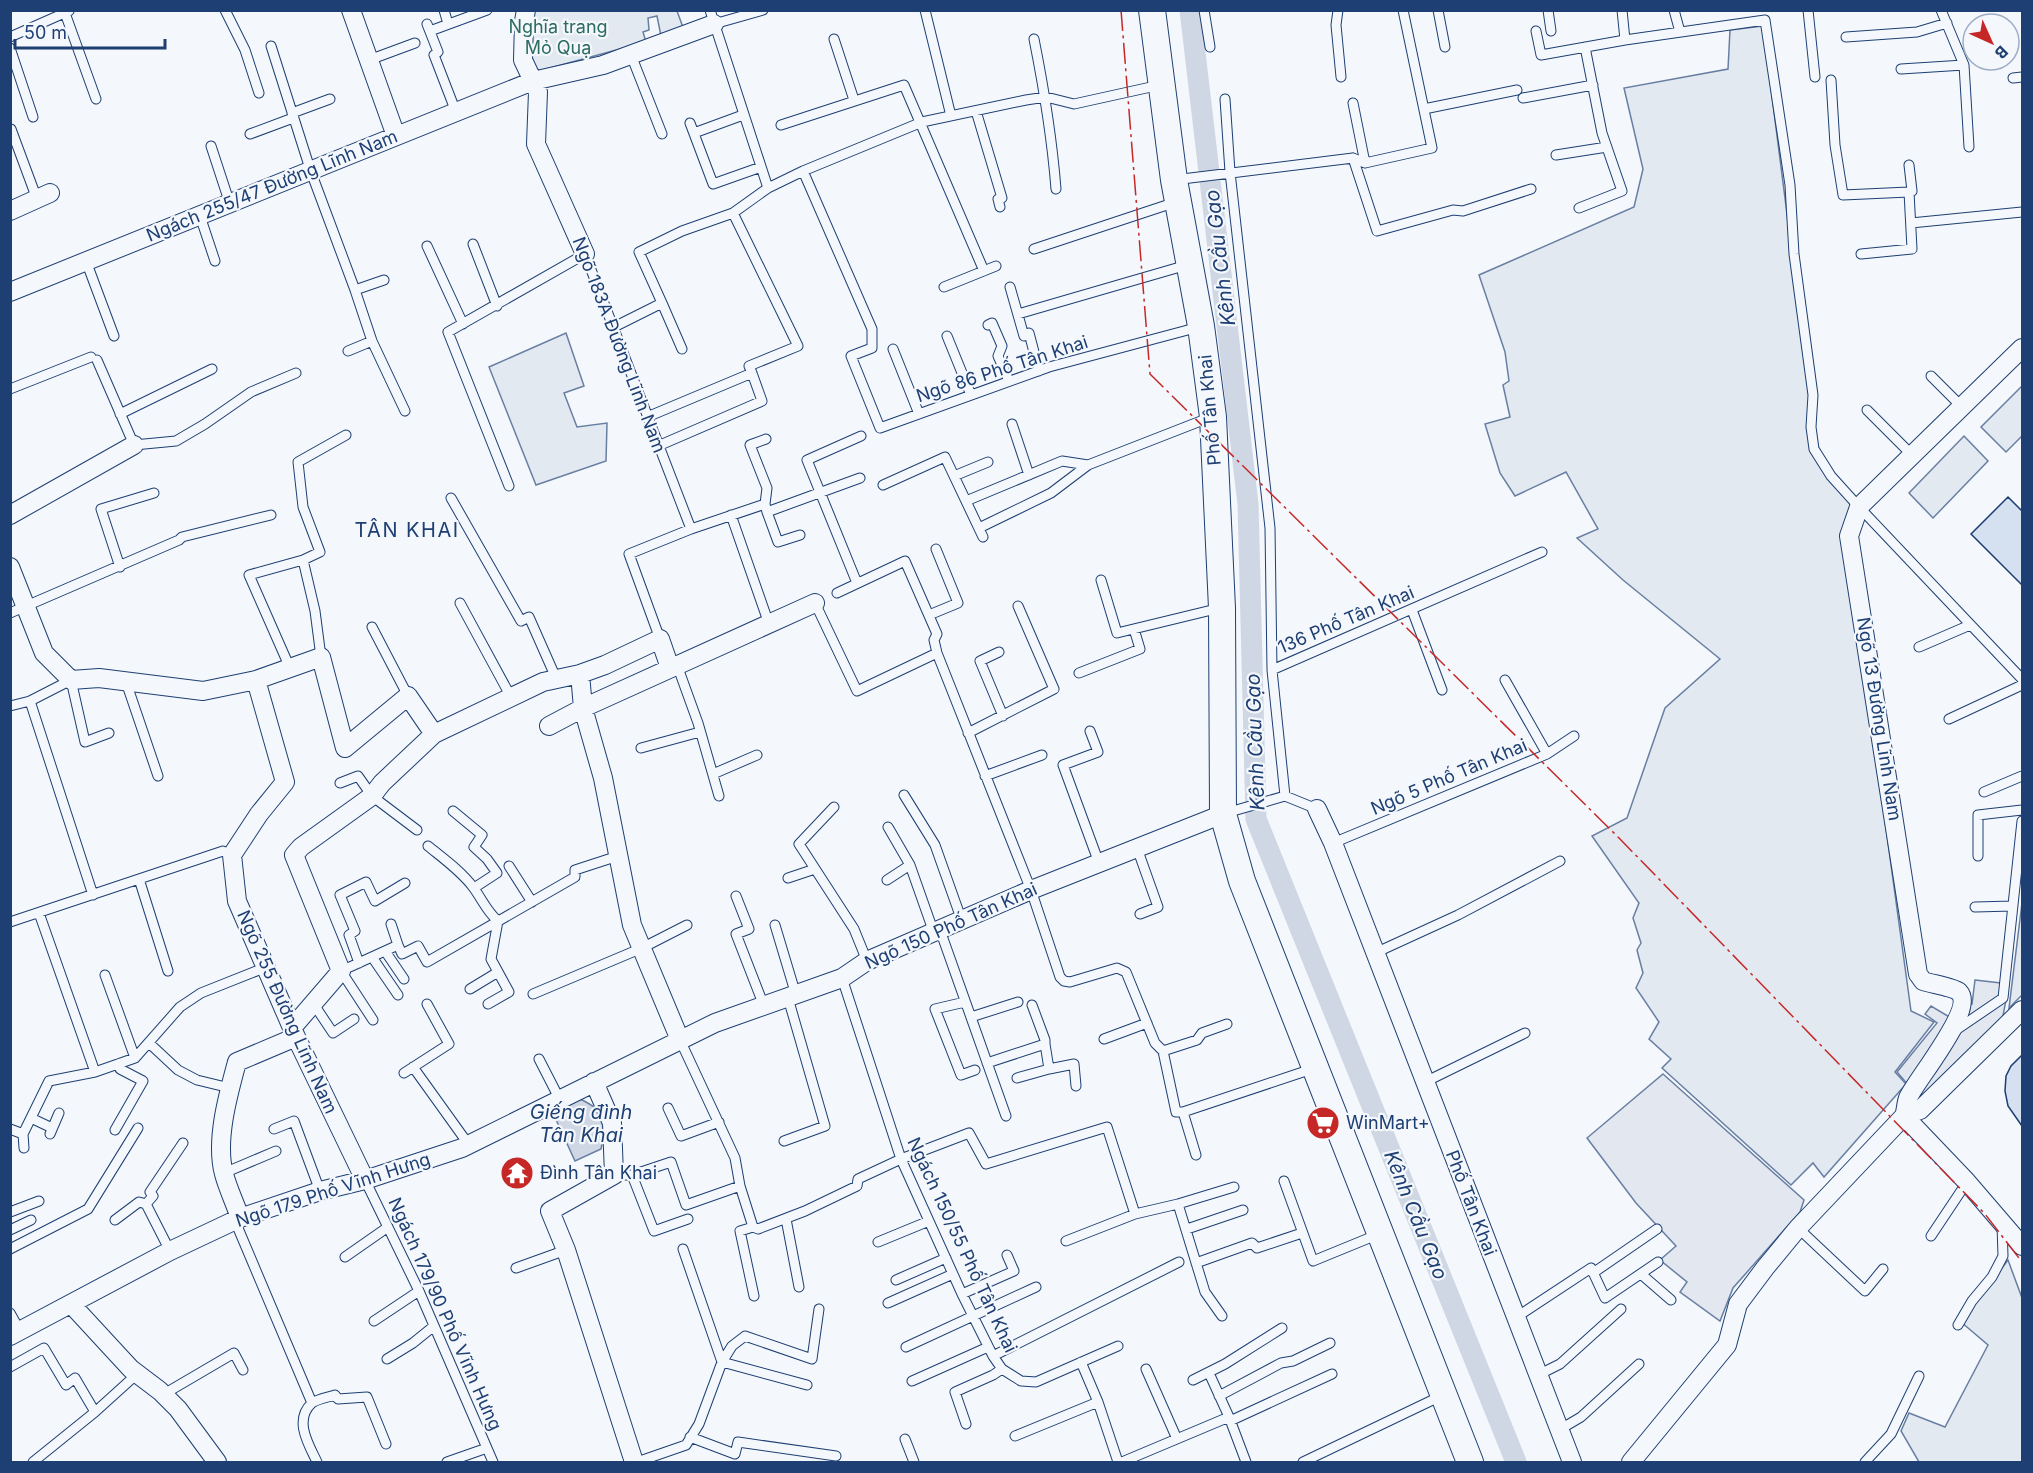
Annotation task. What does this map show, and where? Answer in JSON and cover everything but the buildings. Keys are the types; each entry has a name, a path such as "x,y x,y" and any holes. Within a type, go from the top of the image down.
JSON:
{"street":[{"name":"Ngõ 183A Đường Lĩnh Nam","path":"526,10 523,60 538,92 536,144 585,254"},
{"name":"Phố Tân Khai","path":"1152,10 1160,84 1181,186 1213,417 1231,811 1242,881 1470,1462"},
{"path":"354,11 396,136"},
{"name":"Ngách 255/47 Đường Lĩnh Nam","path":"10,292 533,81 631,55 712,17"},
{"path":"10,211 44,196"},
{"name":"Ngõ 13 Đường Lĩnh Nam","path":"1904,1116 1908,1098 1949,1034 1962,1005 1962,998 1959,992 1923,981 1918,974 1849,536 1859,507 2022,348"},
{"path":"10,515 134,445"},
{"path":"10,567 19,610 44,652 70,680 99,678 203,691 256,680 321,657 345,748 408,696 434,734"},
{"path":"549,726 583,708 815,603"},
{"path":"238,1219 224,1173 220,1148 230,1088 237,1062 294,1033 313,1003 341,971 294,855 301,847 372,796 382,783 434,734 543,682 580,674 605,665 660,639 674,666"},
{"path":"580,674 583,708 603,778 632,925 680,1040"},
{"path":"232,855 259,814 285,782 256,680"},
{"name":"Phố Tân Khai","path":"1317,809 1333,843 1572,1462"},
{"name":"Ngõ 150 Phố Tân Khai","path":"680,1040 715,1023 842,978 867,961 1031,890 1231,811"},
{"name":"Ngõ 255 Đường Lĩnh Nam","path":"232,855 237,901 264,968 365,1180"},
{"path":"1631,1462 1727,1345 1738,1304 1798,1228 1904,1116 1920,1110 2022,1010"},
{"name":"Ngõ 179 Phố Vĩnh Hưng","path":"15,1333 170,1251 238,1219 469,1145 680,1040"},
{"path":"594,1082 612,1123 623,1175 550,1211 566,1250 636,1462"},
{"path":"1904,1116 1967,1182 2022,1246"},
{"path":"71,1304 131,1369 164,1394 178,1409 217,1462"}],"lane":[{"path":"225,10 245,50 259,93"},
{"path":"444,10 448,24"},
{"path":"456,112 434,55 438,52 428,28 448,24 476,12 487,10"},
{"path":"763,10 712,17 768,188"},
{"path":"925,10 951,116"},
{"path":"1204,10 1210,47"},
{"path":"1338,10 1336,25 1341,78"},
{"path":"1035,249 1181,186 1219,174 1353,158 1365,163 1432,148 1403,10"},
{"path":"1438,10 1445,47"},
{"path":"1548,10 1551,31"},
{"path":"1622,10 1625,40"},
{"path":"1674,10 1680,32"},
{"path":"1808,10 1815,77"},
{"path":"1941,10 1961,58"},
{"path":"10,37 67,12 96,99"},
{"path":"1536,31 1541,55 1625,40 1765,20 1790,185 1794,254 1813,395 1810,427 1814,450 1831,476 1859,507 2022,679"},
{"path":"1846,37 1917,32 1947,23"},
{"path":"834,39 854,100"},
{"path":"1034,39 1046,97 1056,189"},
{"path":"369,60 415,43"},
{"path":"271,46 311,172 372,341 405,411"},
{"path":"1579,208 1622,191 1607,147 1585,47"},
{"path":"10,48 33,117"},
{"path":"631,55 662,134"},
{"path":"1901,69 1961,65"},
{"path":"1964,72 1969,147"},
{"path":"1831,80 1835,145 1842,195 1909,192"},
{"path":"682,349 639,252 682,231 733,213 768,188 803,171 922,122 1046,97 1074,104 1160,84"},
{"path":"781,125 904,85 922,122 984,271"},
{"path":"1424,109 1593,85"},
{"path":"250,134 330,99"},
{"path":"1225,99 1230,172 1270,528 1272,670 1281,797 1231,811"},
{"path":"1353,103 1365,163"},
{"path":"976,111 1002,198 998,199 1000,207"},
{"path":"694,134 743,115"},
{"path":"690,123 713,184 761,167"},
{"path":"11,129 44,196"},
{"path":"211,146 230,204"},
{"path":"1556,155 1607,147"},
{"path":"1353,158 1377,231 1453,210 1463,211 1531,189"},
{"path":"1861,254 1912,249 1909,192 1912,191 1909,165"},
{"name":"Ngõ 86 Phố Tân Khai","path":"803,171 872,329 872,348 851,356 880,428 1039,371 1201,326"},
{"path":"1911,222 2022,212"},
{"path":"658,446 762,401 749,366 798,346 733,213"},
{"path":"200,216 215,261"},
{"path":"473,244 497,306"},
{"path":"427,246 463,324"},
{"path":"509,486 448,332 585,254"},
{"name":"Ngõ 183A Đường Lĩnh Nam","path":"585,254 691,529"},
{"path":"86,261 114,336"},
{"path":"1018,314 1190,264"},
{"path":"944,287 996,266"},
{"path":"355,290 384,280"},
{"path":"1011,287 1024,336 1029,333 1039,371"},
{"path":"614,327 662,303"},
{"path":"988,326 992,323 1002,346 998,356 1009,381"},
{"path":"947,336 970,395"},
{"path":"348,351 372,341"},
{"path":"893,349 919,414"},
{"path":"10,389 94,359 134,445 176,441 251,393 296,373"},
{"path":"120,414 212,369"},
{"path":"647,417 752,373"},
{"path":"1931,376 1962,407"},
{"path":"1867,410 1912,455"},
{"path":"883,485 945,457 981,532 1052,493 1088,465 1213,417"},
{"path":"1012,424 1029,475"},
{"path":"290,668 249,575 303,560 320,552 303,507 298,462 346,435"},
{"path":"857,583 807,460 861,436"},
{"path":"766,439 750,445 767,488 766,508 778,542 800,535"},
{"path":"966,501 1062,461 1088,465"},
{"path":"954,476 988,462"},
{"path":"660,639 629,554 731,515 766,508 860,478"},
{"path":"120,567 101,509 154,493"},
{"path":"451,498 520,621 529,617 556,678"},
{"path":"19,610 120,567 182,537 272,515"},
{"path":"731,515 769,624"},
{"path":"929,615 958,603 936,549"},
{"name":"136 Phố Tân Khai","path":"1272,670 1542,552"},
{"path":"303,560 315,611 321,657"},
{"path":"837,592 905,561 937,634 934,640 937,653 1031,890 1060,977 1070,982 1117,968 1126,972 1155,1043 1163,1051 1176,1112 1183,1112 1315,1068"},
{"path":"1101,580 1117,633 1222,608"},
{"path":"460,603 511,697"},
{"path":"815,603 857,691 937,653"},
{"path":"968,733 1054,689 1018,606"},
{"path":"1412,610 1442,690"},
{"path":"1919,647 1970,625"},
{"path":"372,627 408,696"},
{"path":"1079,673 1140,649 1134,629"},
{"path":"999,652 980,661 1003,716"},
{"path":"674,666 700,732 718,796"},
{"path":"10,706 30,701 70,680 85,742 109,733"},
{"path":"1505,680 1547,754"},
{"path":"126,682 158,776"},
{"path":"1949,719 2022,685"},
{"path":"30,701 93,895"},
{"path":"1090,731 1098,752 1063,765 1098,863"},
{"path":"641,748 700,732"},
{"name":"Ngõ 5 Phố Tân Khai","path":"1333,843 1547,754 1574,736"},
{"path":"713,774 757,755"},
{"path":"985,776 1042,755"},
{"path":"340,783 358,776 372,796 417,830"},
{"path":"1984,792 2022,776"},
{"path":"904,795 935,845 962,921"},
{"name":"Phố Tân Khai","path":"1281,797 1317,809"},
{"path":"834,807 799,844 854,929 867,961"},
{"path":"1978,856 1978,815 2022,810"},
{"path":"453,811 482,835 474,848 497,873 474,888"},
{"path":"1949,1034 2003,998 2022,822"},
{"path":"888,827 910,866 966,1002 1006,1116"},
{"path":"428,846 455,868 474,888 490,914 498,921"},
{"path":"1137,848 1158,907 1140,914"},
{"path":"10,922 223,851 232,855"},
{"path":"391,924 402,954 418,946 428,962 575,877 575,870 618,856"},
{"path":"1375,953 1458,915 1560,861"},
{"path":"509,866 532,902"},
{"path":"886,880 910,866"},
{"path":"788,878 815,869"},
{"path":"139,879 168,971"},
{"path":"359,963 349,935 355,931 340,896 366,882 375,901 405,883"},
{"path":"736,896 749,929 736,934 764,1006"},
{"path":"1975,907 2013,906"},
{"path":"39,913 95,1072"},
{"path":"489,1004 508,992 491,959 498,921"},
{"path":"533,994 642,948 687,925"},
{"path":"775,925 825,1126 784,1141"},
{"path":"373,1020 341,971 398,945"},
{"path":"385,951 404,979"},
{"path":"372,957 398,995"},
{"path":"24,1148 22,1134 49,1080 95,1072 135,1058 180,1006 201,993 264,968"},
{"path":"470,990 498,972"},
{"path":"105,975 135,1058"},
{"name":"Ngách 150/55 Phố Tân Khai","path":"842,978 901,1159 962,1294 990,1351 1002,1369 1013,1377 1030,1383 1118,1346"},
{"path":"966,1002 935,1009 961,1075 975,1070"},
{"path":"971,1017 1018,1002"},
{"path":"313,1003 333,1033 354,1019"},
{"path":"404,1074 449,1044 427,1005"},
{"path":"1032,1005 1045,1044 1049,1070"},
{"path":"1104,1039 1147,1023"},
{"path":"1163,1051 1197,1040 1202,1033 1227,1024"},
{"path":"1425,1082 1525,1033"},
{"path":"680,1040 735,1158 740,1186 753,1227"},
{"path":"149,1043 178,1070 197,1080 230,1088"},
{"path":"987,1063 1045,1044"},
{"path":"539,1059 560,1100"},
{"path":"115,1131 144,1080 120,1069 120,1063"},
{"path":"1017,1078 1074,1064 1076,1086"},
{"path":"414,1067 469,1145"},
{"path":"668,1108 681,1136 719,1122"},
{"path":"1183,1112 1196,1155"},
{"path":"31,1118 51,1131 59,1113"},
{"path":"274,1129 294,1121 320,1191"},
{"path":"754,1296 740,1231 753,1227 758,1229 805,1211 857,1186 858,1179 901,1159 973,1131 986,1164 1107,1127 1135,1214"},
{"path":"10,1249 88,1209 138,1128"},
{"path":"10,1129 22,1134"},
{"path":"146,1204 153,1196 150,1192 183,1143"},
{"path":"224,1173 276,1150"},
{"path":"688,1219 654,1231 623,1175 671,1162 686,1205 740,1186"},
{"name":"Ngách 179/90 Phố Vĩnh Hưng","path":"365,1180 419,1291 493,1462"},
{"path":"1284,1182 1313,1260 1379,1234"},
{"path":"1931,1236 1967,1182"},
{"path":"1066,1241 1135,1214 1234,1187"},
{"path":"10,1212 39,1201"},
{"path":"115,1220 139,1202 146,1204 170,1251"},
{"path":"1178,1204 1205,1292 1222,1316"},
{"path":"1187,1229 1243,1210"},
{"path":"238,1219 312,1403"},
{"path":"786,1219 799,1287"},
{"path":"10,1230 31,1220"},
{"path":"878,1242 929,1221"},
{"path":"1958,1325 1972,1301 1992,1278 2003,1256 2002,1223"},
{"path":"345,1257 388,1227"},
{"path":"1798,1228 1865,1292 1883,1269"},
{"path":"1593,1273 1658,1229"},
{"path":"1196,1263 1252,1243 1257,1248 1302,1233"},
{"path":"683,1249 722,1362"},
{"path":"516,1268 566,1250"},
{"path":"962,1294 1014,1271 1008,1255"},
{"path":"896,1280 946,1258"},
{"path":"912,1381 990,1351 1179,1262"},
{"path":"1515,1318 1591,1268 1605,1298 1658,1263"},
{"path":"888,1304 953,1274"},
{"path":"1641,1274 1671,1300"},
{"path":"906,1347 1036,1287"},
{"path":"374,1320 419,1291"},
{"path":"636,1462 686,1445 699,1424 722,1362 732,1346 745,1336 812,1359 819,1309"},
{"path":"1538,1375 1560,1364 1621,1310"},
{"path":"10,1313 15,1333"},
{"path":"387,1359 413,1343 434,1326"},
{"path":"1193,1380 1209,1373 1282,1328"},
{"path":"1219,1396 1281,1363 1293,1361 1330,1343"},
{"path":"10,1367 45,1348 66,1385 75,1378 95,1412"},
{"path":"164,1394 234,1353 243,1370"},
{"path":"722,1362 807,1385"},
{"path":"1081,1362 1120,1462 1229,1419 1332,1374"},
{"path":"1559,1430 1581,1417 1640,1364"},
{"path":"966,1424 956,1392 1002,1369"},
{"path":"1146,1370 1177,1439"},
{"path":"1209,1373 1246,1462"},
{"path":"33,1462 95,1412 137,1374"},
{"path":"1865,1462 1891,1434 1919,1377"},
{"path":"317,1462 302,1428 303,1417 312,1403 335,1395 338,1399 367,1397 386,1444"},
{"path":"1303,1462 1443,1395"},
{"path":"1016,1436 1098,1402"},
{"path":"690,1437 735,1454 738,1442 836,1456"},
{"path":"905,1439 914,1462"},
{"path":"447,1462 487,1448"}],"green space":[{"name":"Nghĩa trang Mỏ Quạ","path":"533,11 677,11 684,30 661,36 657,16 648,18 649,30 643,32 646,42 535,72 527,50"},
{"path":"1763,26 1810,394 1807,424 1811,453 1854,509 1846,536 1911,1011 1934,1022 1895,1072 1906,1084 1824,1177 1813,1163 1791,1185 1662,1068 1671,1059 1649,1039 1659,1022 1636,988 1643,973 1637,950 1641,943 1633,918 1639,903 1592,836 1627,818 1665,708 1720,659 1623,580 1577,538 1598,529 1566,472 1515,496 1500,473 1485,424 1510,417 1503,385 1509,381 1505,352 1479,275 1634,207 1643,169 1624,88 1728,69 1730,30"},
{"path":"566,333 584,386 564,393 577,427 607,423 606,461 536,485 489,367"},
{"path":"2022,386 2022,436 2006,452 1981,427"},
{"path":"1964,436 1988,461 1933,518 1909,493"},
{"path":"2022,903 2022,995 2009,1008"},
{"path":"2008,1260 2022,1298 2022,1462 1919,1462 1901,1431 1909,1413 1945,1427 1988,1345 1961,1322"}],"shaded area":[{"path":"1975,980 2009,984 2002,1021 1922,1101 1897,1072 1937,1023 1925,1014 1931,1006 1951,1018 1957,1006 1972,1004"},
{"path":"1663,1074 1804,1200 1800,1212 1733,1288 1720,1321 1680,1292 1687,1282 1660,1260 1676,1246 1636,1203 1587,1138"}],"water":[{"name":"Giếng đình Tân Khai","path":"580,1099 601,1113 604,1131 601,1149 575,1161 552,1111"}],"waterway":[{"name":"Kênh Cầu Gạo","path":"1190,10 1248,504 1256,819 1516,1462"}],"power":[{"path":"1121,10 1150,374 1619,838 1985,1214 2022,1262"}],"place":[{"name":"WinMart+","path":"1323,1123"},
{"name":"Đình Tân Khai","path":"517,1173"}],"district":[{"name":"TÂN KHAI","path":"407,530"}]}
